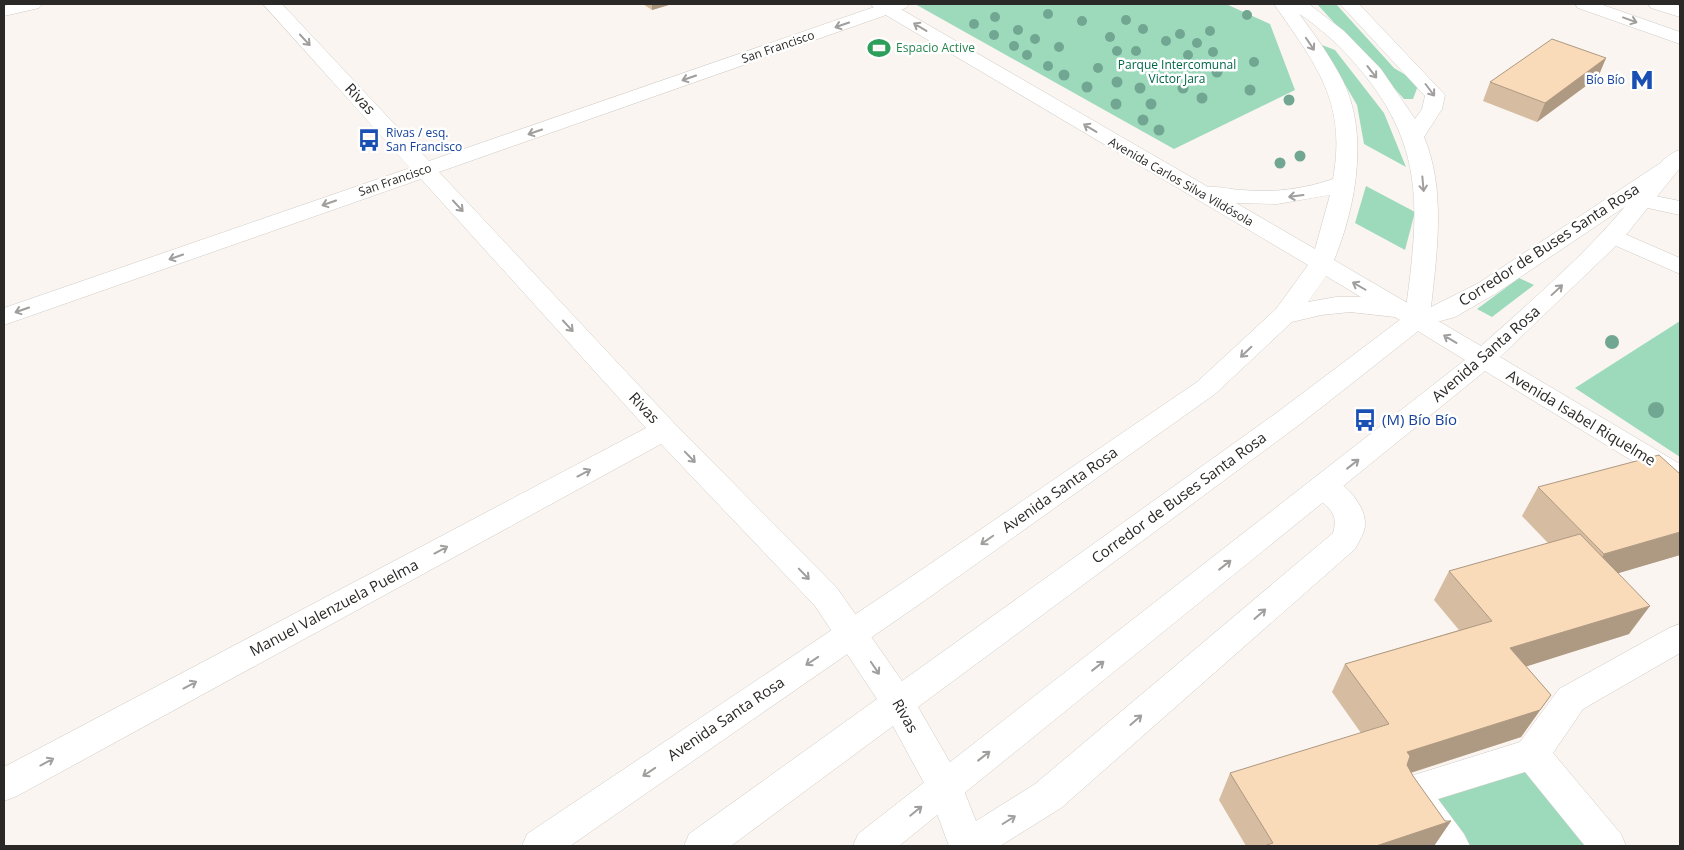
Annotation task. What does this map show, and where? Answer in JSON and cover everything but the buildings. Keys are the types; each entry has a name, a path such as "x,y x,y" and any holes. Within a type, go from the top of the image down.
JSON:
{"main road":[{"path":"4,11 34,4"},
{"name":"Rivas","path":"272,4 664,430 826,597 898,703 945,787 968,846"},
{"name":"Avenida Santa Rosa","path":"540,846 852,634 1206,388 1236,362 1280,318 1307,286 1320,264 1333,229 1348,150 1348,131 1338,91 1326,69 1282,4"},
{"path":"1280,318 1323,306 1340,305 1388,309 1417,319 1425,216 1421,163 1413,137 1386,90 1369,67 1333,30 1298,4"},
{"path":"1349,4 1435,95 1432,109 1413,137"},
{"path":"1584,4 1680,38"},
{"path":"1657,4 1680,12"},
{"name":"San Francisco","path":"4,316 425,170 889,5"},
{"name":"Avenida Carlos Silva Vildósola","path":"889,5 1192,188 1482,359"},
{"name":"Avenida Santa Rosa","path":"871,846 1482,359 1579,270 1613,236 1674,162"},
{"name":"Corredor de Buses Santa Rosa","path":"702,846 1289,418 1417,319 1446,311 1463,303 1674,162"},
{"path":"1192,188 1228,196 1279,198 1310,194 1343,184"},
{"path":"1642,200 1680,208"},
{"path":"1613,236 1680,267"},
{"name":"Avenida Isabel Riquelme","path":"1482,359 1680,477"},
{"name":"Manuel Valenzuela Puelma","path":"4,785 664,430"},
{"path":"968,846 1048,796 1344,541 1350,531 1351,520 1346,508 1337,496 1323,487"},
{"path":"1451,846 1411,791 1532,754 1570,699 1680,637"},
{"path":"1532,754 1608,846"}],"green space":[{"name":"Parque Intercomunal Victor Jara","path":"915,4 1226,4 1270,24 1295,90 1174,149"},
{"path":"1317,4 1336,4 1394,68 1419,83 1413,99 1404,99"},
{"path":"1322,45 1335,50 1384,113 1406,167 1364,144 1357,105"},
{"path":"1366,186 1415,212 1405,250 1355,223"},
{"path":"1519,278 1534,285 1492,317 1477,309"},
{"path":"1680,321 1680,457 1575,388"},
{"path":"1528,764 1594,846 1462,846 1427,798"}],"place":[{"name":"Espacio Active","path":"879,48"},
{"name":"Bío Bío","path":"1642,80"},
{"name":"Rivas / esq. San Francisco","path":"369,140"},
{"name":"(M) Bío Bío","path":"1365,420"}]}
